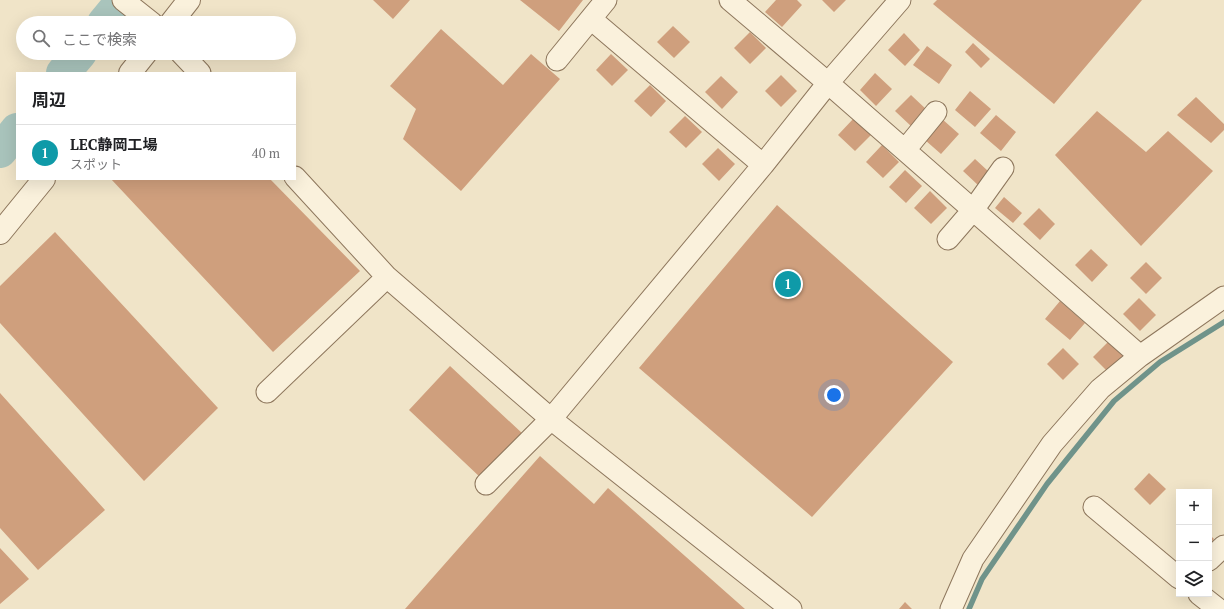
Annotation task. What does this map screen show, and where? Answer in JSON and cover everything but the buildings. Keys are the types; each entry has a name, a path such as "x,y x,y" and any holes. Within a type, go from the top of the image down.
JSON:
{"street":[{"path":"123,0 143,16"},
{"path":"177,16 190,0"},
{"path":"557,60 606,0"},
{"path":"730,0 828,83 1140,356"},
{"path":"486,484 551,419 763,165 828,83 900,0"},
{"path":"591,19 763,165"},
{"path":"131,72 140,60"},
{"path":"188,60 199,72"},
{"path":"905,150 936,112"},
{"path":"948,239 973,210 1003,168"},
{"path":"296,178 387,277 551,419 791,609"},
{"path":"0,233 43,180"},
{"path":"267,392 387,277"},
{"path":"951,609 973,559 1052,444 1100,390 1140,356 1224,297"},
{"path":"1094,507 1176,575"},
{"path":"1212,557 1224,546"},
{"path":"1204,597 1218,609"}],"waterway":[{"path":"110,16 123,0"},
{"path":"64,72 74,60"},
{"path":"0,151 16,131"},
{"path":"969,609 982,579 1047,484 1114,401 1160,362 1224,322"}],"place":[{"name":"LEC静岡工場","path":"788,284"}]}
